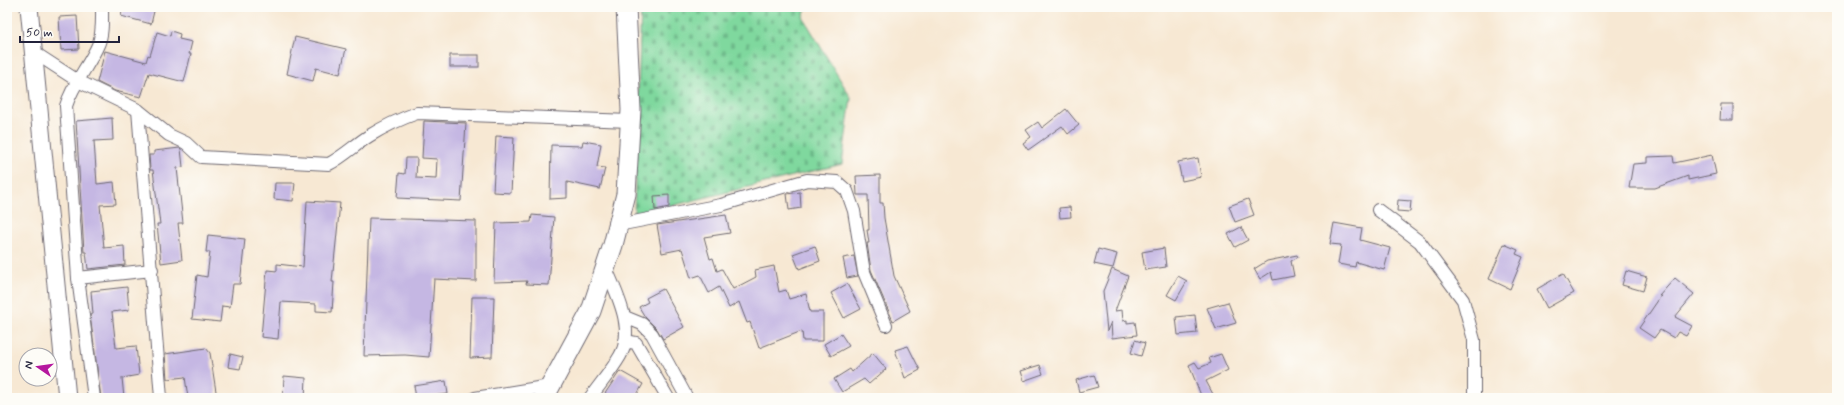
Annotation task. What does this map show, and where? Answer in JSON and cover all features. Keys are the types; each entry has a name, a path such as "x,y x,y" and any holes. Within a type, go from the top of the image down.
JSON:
{"main road":[{"path":"29,7 35,53 67,398"},
{"path":"547,392 591,311 606,268 626,194 630,121 626,7"}],"street":[{"path":"94,398 78,278 66,106 99,44 102,28 102,7"},
{"path":"35,53 78,81 138,110 169,135 186,143 201,157 329,164 369,136 398,119 417,114 630,121"},
{"path":"138,110 152,270 161,398"},
{"path":"618,225 721,205 807,180 837,182 847,191 854,211 864,272 886,325"},
{"path":"1378,210 1420,242 1464,300 1474,340 1474,398"},
{"path":"590,398 621,355 625,341 625,316 606,268"},
{"path":"78,278 152,270"},
{"path":"625,316 642,324 652,334 688,398"},
{"path":"625,341 642,324"},
{"path":"625,341 636,343 668,398"},
{"path":"475,398 547,392"}],"green space":[{"path":"641,7 807,7 803,17 851,98 842,164 634,215"}],"building":[{"path":"123,7 155,7 151,24 121,16"},
{"path":"77,16 79,49 61,50 59,17"},
{"path":"171,31 180,34 179,39 192,42 189,54 191,54 184,82 149,73 141,97 115,91 97,82 105,51 146,62 148,55 150,56 157,32 170,36"},
{"path":"295,37 346,49 340,74 316,68 313,81 287,74"},
{"path":"450,55 479,55 479,67 450,67"},
{"path":"1721,104 1733,104 1733,120 1720,120"},
{"path":"1066,109 1079,125 1068,134 1062,126 1028,150 1023,143 1031,137 1026,130 1038,122 1042,128"},
{"path":"112,118 113,140 94,141 97,184 114,182 116,204 100,205 104,248 124,246 125,265 88,269 86,252 84,252 76,121"},
{"path":"424,121 466,123 461,201 397,198 399,173 405,174 406,158 417,158 416,178 436,179 437,159 422,158"},
{"path":"496,136 514,137 511,193 493,192"},
{"path":"583,141 601,144 597,167 605,168 600,189 567,182 567,198 550,199 551,145 582,146"},
{"path":"180,148 183,167 177,168 183,223 178,223 182,260 161,263 157,224 160,224 153,170 150,170 149,155 154,155 154,151"},
{"path":"1712,155 1716,174 1688,180 1688,176 1655,188 1629,188 1633,164 1647,163 1647,157 1673,156 1674,163"},
{"path":"1198,158 1201,177 1182,181 1178,162"},
{"path":"880,175 880,203 883,203 884,218 894,276 910,311 893,321 871,270 867,243 869,243 867,230 869,230 868,195 857,195 856,176"},
{"path":"275,183 295,183 293,201 274,199"},
{"path":"800,192 801,208 789,210 787,194"},
{"path":"669,195 669,207 655,210 654,196"},
{"path":"1248,199 1254,215 1235,222 1229,206"},
{"path":"1398,200 1411,201 1410,212 1397,211"},
{"path":"307,201 340,203 332,282 334,282 332,312 316,311 316,304 281,302 278,339 261,337 267,270 277,271 277,264 303,267"},
{"path":"1070,207 1071,217 1060,218 1059,208"},
{"path":"532,215 554,217 549,285 526,284 527,281 494,282 496,223 531,222"},
{"path":"726,215 730,233 704,237 710,259 713,258 717,271 722,269 733,289 756,277 755,270 774,266 779,292 786,290 789,299 806,294 810,312 823,312 823,341 803,341 802,331 759,348 750,322 747,323 739,302 729,308 719,287 709,293 700,275 691,278 682,249 662,253 657,225"},
{"path":"369,218 476,221 476,281 434,279 429,357 405,355 364,356"},
{"path":"1334,223 1362,228 1360,240 1390,248 1384,270 1356,262 1355,267 1338,264 1341,245 1330,244"},
{"path":"1241,227 1248,240 1235,247 1228,234"},
{"path":"208,235 245,239 240,284 233,284 230,307 222,306 220,322 192,319 197,275 207,277 210,252 206,252"},
{"path":"1504,244 1518,250 1516,254 1523,257 1510,289 1489,279"},
{"path":"815,246 820,261 799,269 793,254"},
{"path":"1164,248 1166,267 1145,270 1142,252"},
{"path":"1098,249 1117,254 1113,268 1094,264"},
{"path":"1297,255 1298,257 1291,261 1294,276 1273,280 1271,272 1260,279 1254,269 1267,261"},
{"path":"854,256 858,276 847,278 843,258"},
{"path":"1112,269 1128,276 1115,311 1122,310 1123,321 1127,320 1127,323 1135,322 1137,335 1112,338 1111,322 1107,331 1103,291"},
{"path":"1626,271 1647,277 1643,291 1622,285"},
{"path":"1563,274 1574,293 1547,308 1537,289"},
{"path":"1178,276 1187,281 1176,300 1167,295"},
{"path":"1675,278 1694,294 1675,317 1692,326 1686,336 1678,332 1674,338 1660,330 1654,338 1639,328 1661,296 1659,296"},
{"path":"847,284 861,309 844,318 831,293"},
{"path":"127,287 129,310 112,312 116,348 136,346 139,375 122,378 124,398 101,398 90,315 93,314 91,291"},
{"path":"663,289 684,327 663,339 639,307 648,302 646,298"},
{"path":"472,297 494,297 492,357 470,358"},
{"path":"1228,302 1236,323 1216,329 1207,308"},
{"path":"1195,315 1197,333 1178,335 1176,317"},
{"path":"841,334 849,346 831,356 824,344"},
{"path":"1135,340 1145,343 1141,356 1131,353"},
{"path":"908,346 920,370 905,378 895,350"},
{"path":"206,348 210,353 217,398 188,398 185,377 167,379 165,354"},
{"path":"873,353 886,369 869,384 864,379 842,392 834,379 850,369 852,372"},
{"path":"230,354 243,357 240,369 228,367"},
{"path":"1221,354 1228,370 1206,381 1215,398 1202,398 1189,365 1195,362 1199,368 1211,363 1209,358"},
{"path":"1040,365 1043,374 1023,381 1020,371"},
{"path":"620,371 643,384 635,398 602,398"},
{"path":"1094,375 1098,387 1079,392 1076,380"},
{"path":"284,376 306,378 305,398 283,398"},
{"path":"446,381 448,394 416,398 414,386"}]}
